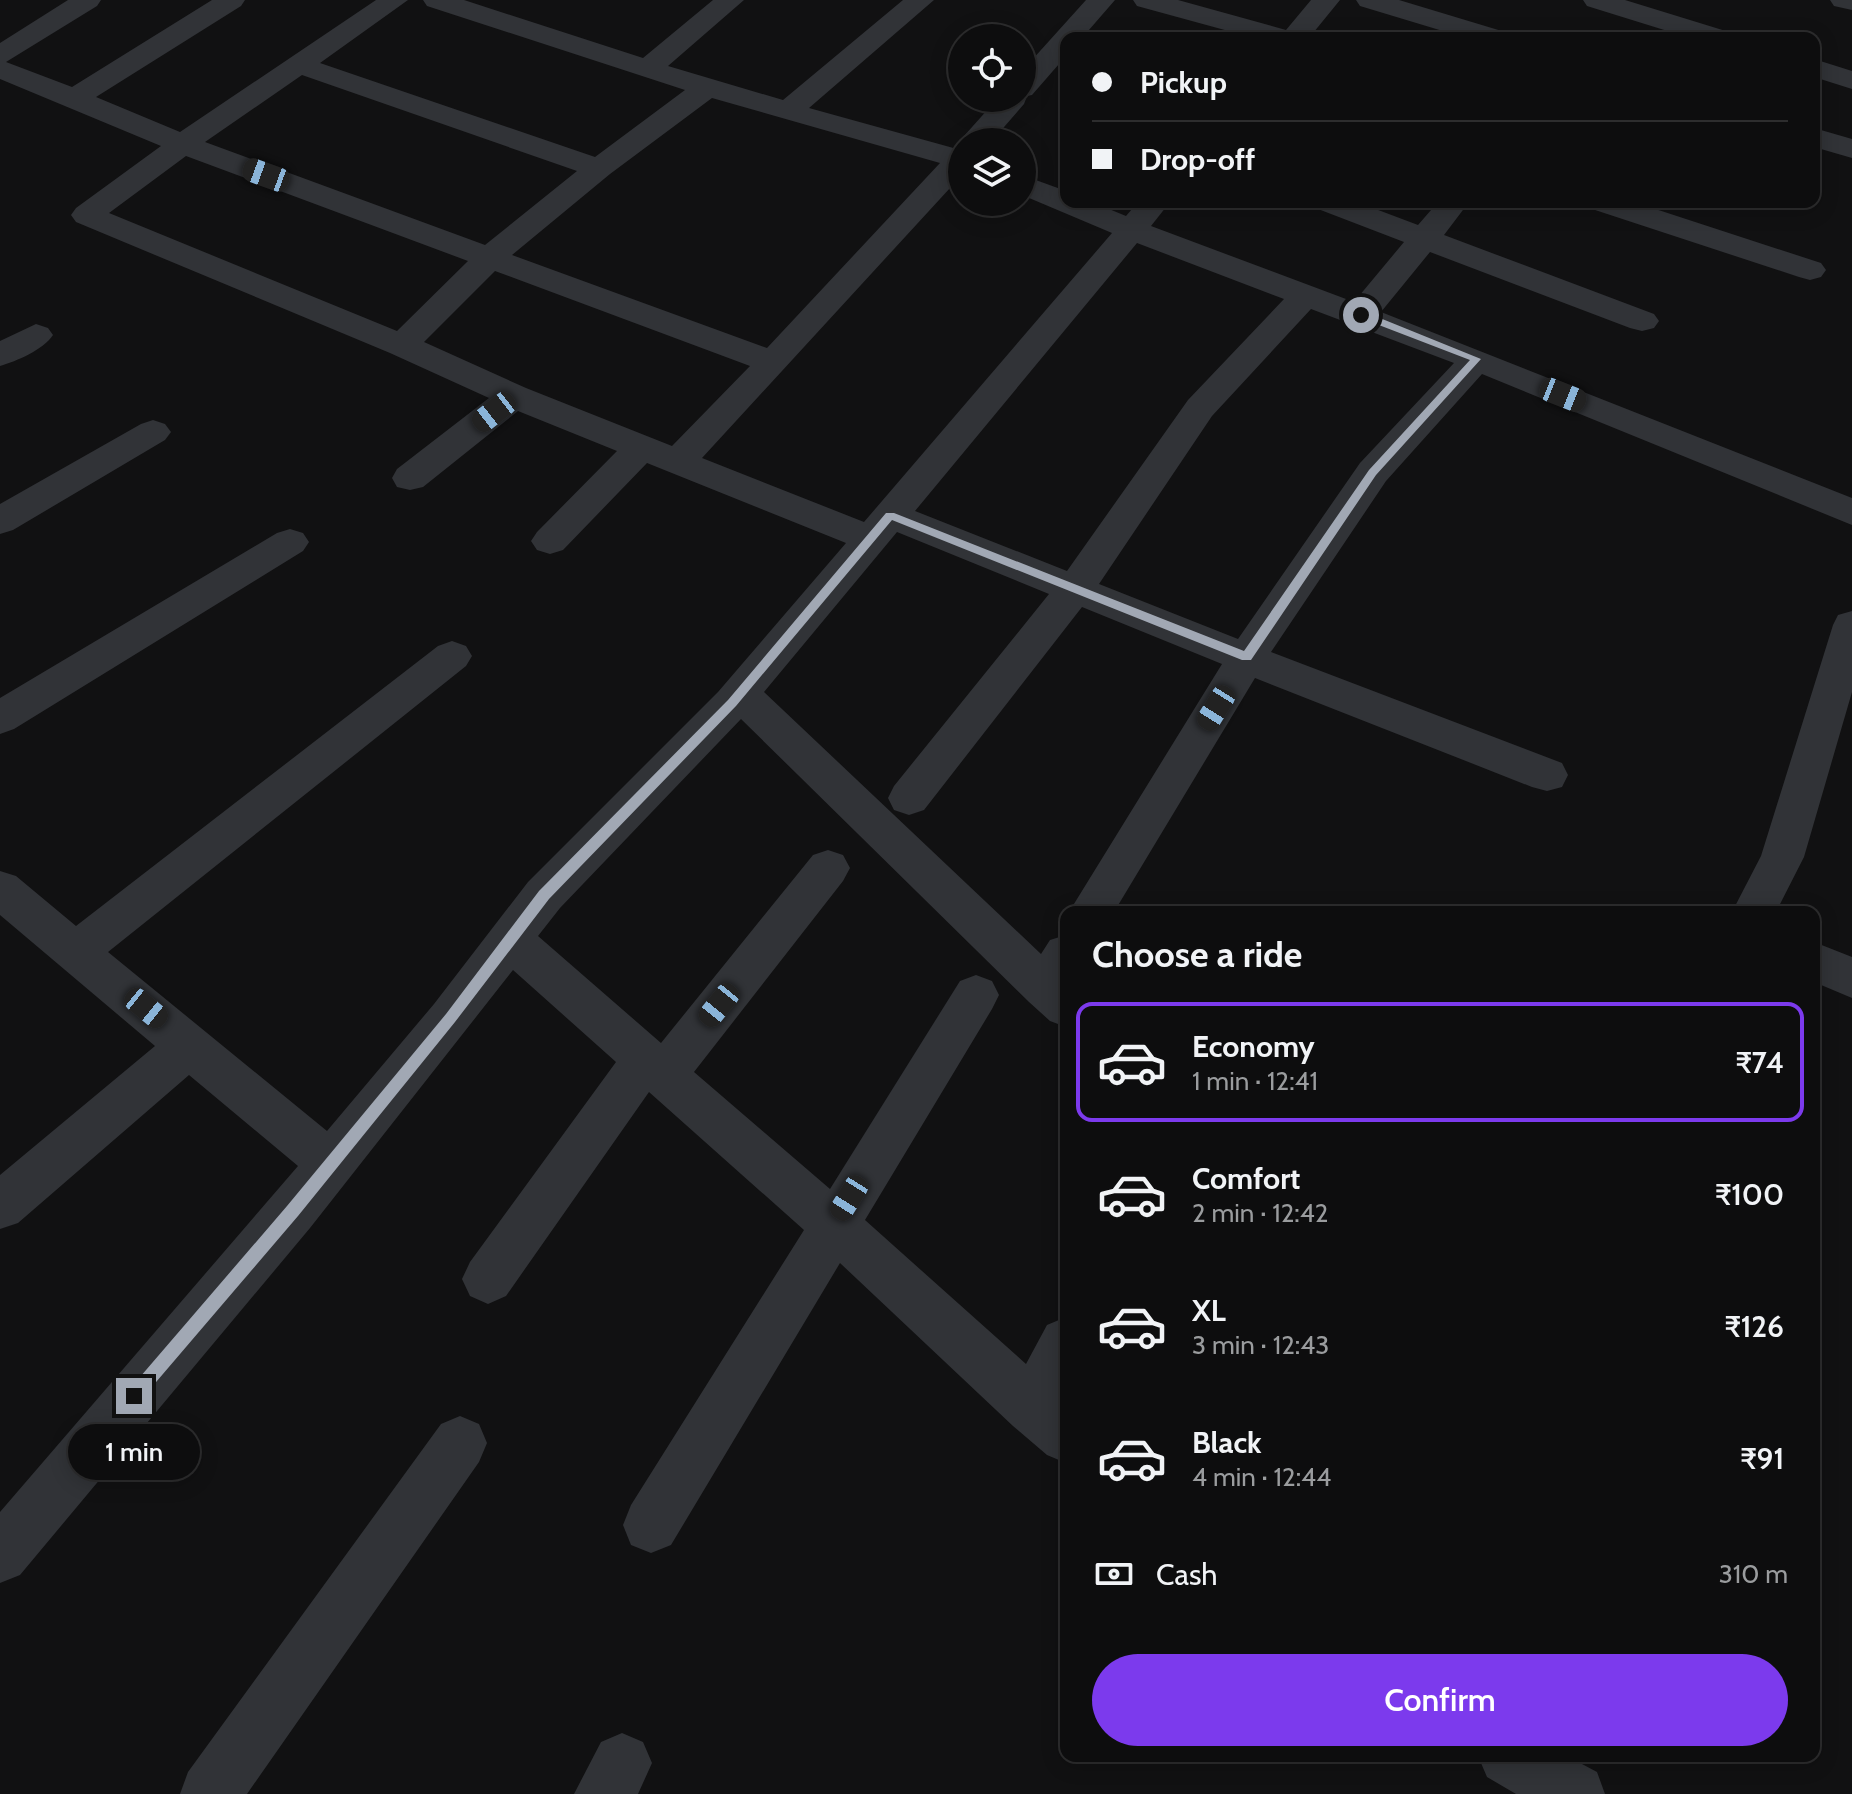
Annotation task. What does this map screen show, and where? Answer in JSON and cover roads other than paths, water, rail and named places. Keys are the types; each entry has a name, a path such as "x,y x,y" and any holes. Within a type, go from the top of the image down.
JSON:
{"street":[{"path":"0,55 87,0"},
{"path":"74,98 231,0"},
{"path":"394,0 182,144 87,215 402,345 514,396 679,460 1075,589 1547,775"},
{"path":"437,0 707,88 948,150"},
{"path":"647,69 730,0"},
{"path":"789,110 920,0"},
{"path":"1073,32 1101,0"},
{"path":"1147,0 1263,32"},
{"path":"1299,32 1326,0"},
{"path":"1370,0 1475,32"},
{"path":"1597,0 1700,32"},
{"path":"1844,0 1852,2"},
{"path":"1036,73 1060,47"},
{"path":"299,65 599,168"},
{"path":"0,69 182,144 773,362"},
{"path":"1820,70 1852,80"},
{"path":"402,345 491,256 599,168 707,88"},
{"path":"988,128 1002,112"},
{"path":"1820,139 1852,149"},
{"path":"679,460 948,172"},
{"path":"1036,188 1060,194"},
{"path":"1113,208 1143,216 1307,294 1476,359 1852,512"},
{"path":"1345,208 1642,321"},
{"path":"1361,315 1449,208"},
{"path":"1621,208 1810,270"},
{"path":"0,1555 331,1164 450,1018 544,895 740,693 1143,216"},
{"path":"909,798 1075,589 1200,408 1307,294"},
{"path":"0,355 36,335"},
{"path":"1095,906 1247,657 1373,472 1476,359"},
{"path":"410,478 514,396"},
{"path":"0,521 153,432"},
{"path":"550,541 643,446"},
{"path":"0,718 290,542"},
{"path":"1757,906 1782,857 1852,625"},
{"path":"77,951 452,656"},
{"path":"740,693 1059,983"},
{"path":"488,1279 655,1066 828,868"},
{"path":"6,903 77,951 331,1164"},
{"path":"510,939 833,1224 1049,1422"},
{"path":"1820,964 1852,978"},
{"path":"651,1525 976,995"},
{"path":"0,1206 191,1045"},
{"path":"1049,1422 1060,1371"},
{"path":"210,1794 460,1443"},
{"path":"1519,1762 1575,1794"}]}
